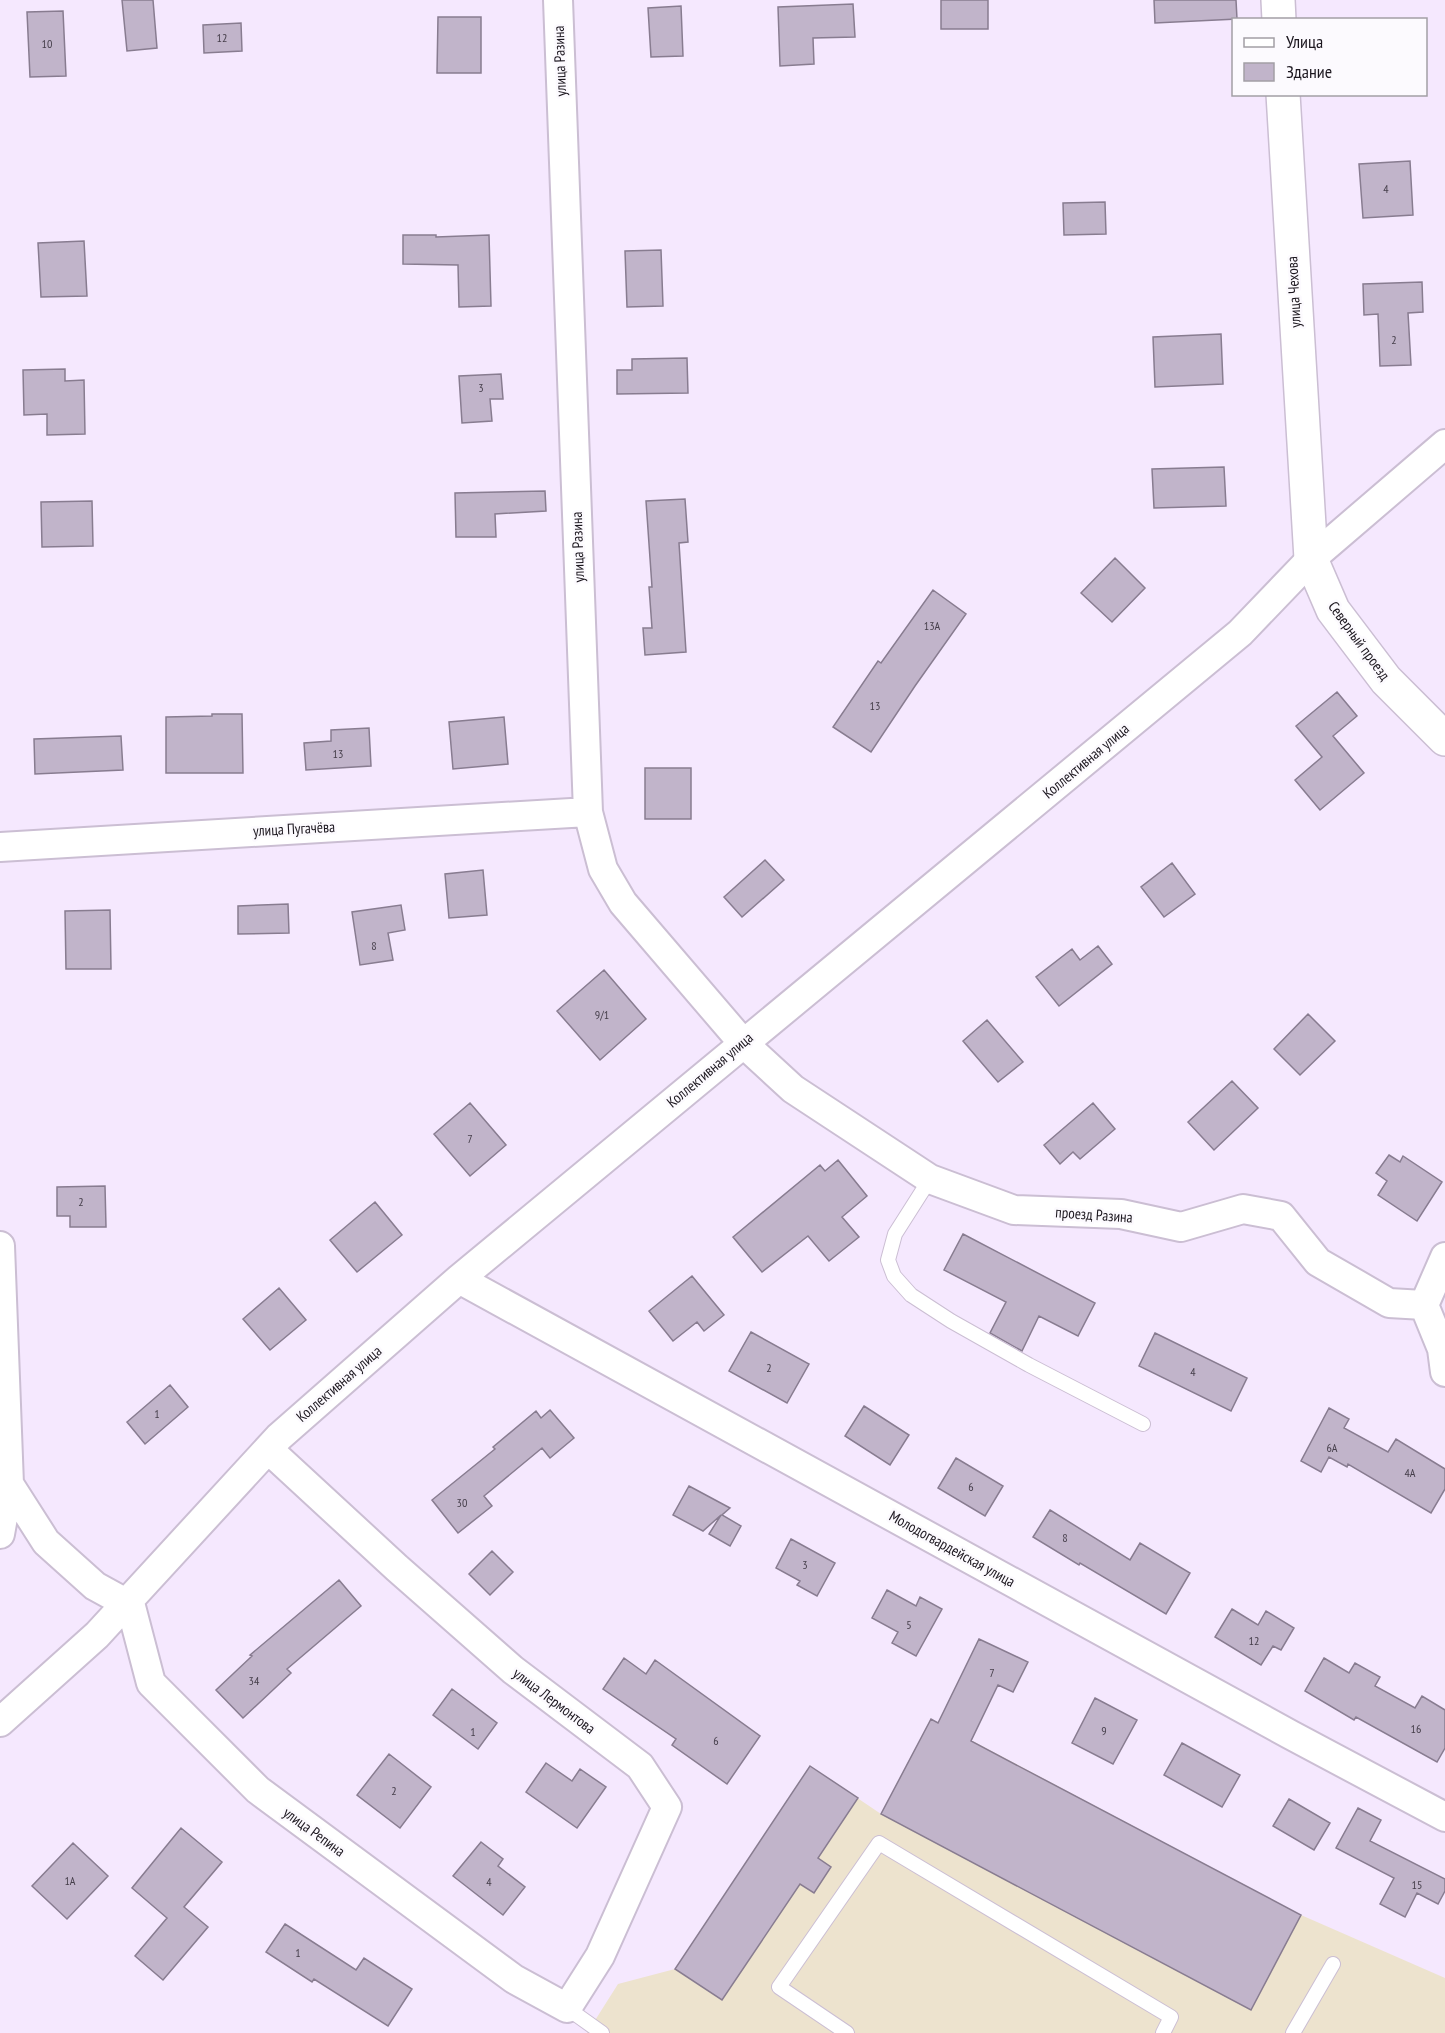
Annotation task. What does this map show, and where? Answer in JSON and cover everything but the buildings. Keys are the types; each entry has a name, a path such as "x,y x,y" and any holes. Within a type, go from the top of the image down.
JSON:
{"street":[{"name":"улица Разина","path":"558,0 588,812 603,868 623,903 742,1043"},
{"path":"1278,0 1279,18"},
{"name":"улица Чехова","path":"1283,96 1305,489"},
{"name":"Коллективная улица","path":"0,1722 97,1635 279,1437 459,1279 1240,633 1311,559 1445,444"},
{"name":"Северный проезд","path":"1305,489 1311,559 1333,610 1386,680 1445,739"},
{"name":"улица Пугачёва","path":"0,847 588,812"},
{"name":"проезд Разина","path":"742,1043 793,1089 930,1179 1014,1210 1121,1214 1181,1227 1243,1209 1281,1216 1318,1262 1389,1304 1424,1305"},
{"path":"0,1246 9,1484 0,1534"},
{"path":"1445,1257 1424,1305 1442,1349 1445,1372"},
{"name":"Молодогвардейская улица","path":"459,1279 1445,1817"},
{"name":"улица Лермонтова","path":"268,1449 397,1568 513,1670 640,1766 667,1807 600,1956 567,2008"},
{"path":"9,1484 46,1542 95,1586 128,1601"},
{"name":"улица Репина","path":"128,1601 151,1683 258,1791 513,1978 567,2008"}],"lane":[{"path":"930,1179 896,1234 888,1260 894,1276 910,1295 1029,1365 1143,1424"},
{"path":"847,2033 779,1987 879,1843 1171,2017 1163,2033"},
{"path":"1293,2033 1333,1964"},
{"path":"567,2008 602,2033"}],"shaded area":[{"path":"931,1719 1301,1915 1445,1978 1445,2033 587,2033 618,1984 675,1969 810,1766 881,1814"}]}
